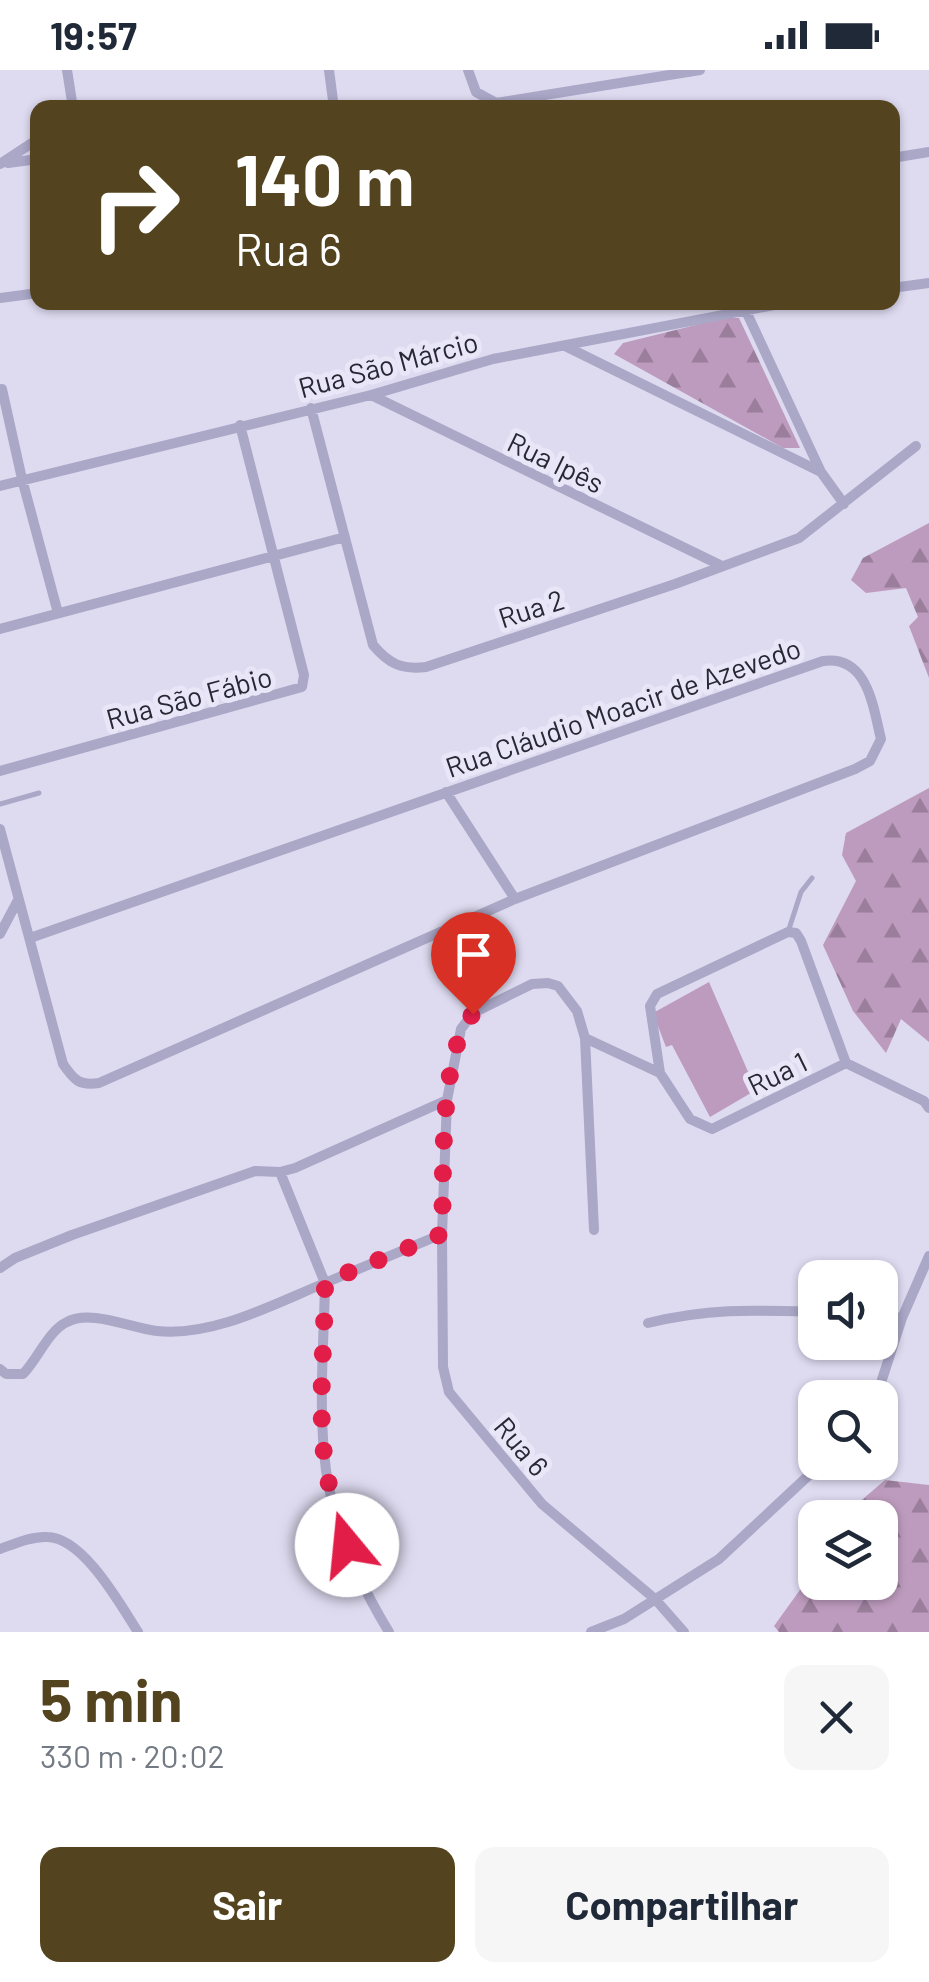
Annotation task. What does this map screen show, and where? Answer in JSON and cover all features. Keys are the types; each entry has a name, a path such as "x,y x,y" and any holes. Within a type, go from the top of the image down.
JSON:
{"street":[{"path":"67,70 72,100"},
{"path":"328,70 333,100"},
{"path":"468,70 476,92 491,100"},
{"path":"515,100 700,70"},
{"path":"1,164 30,144"},
{"path":"900,157 929,152"},
{"path":"1,164 30,160"},
{"path":"900,287 929,283"},
{"path":"0,298 30,293"},
{"name":"Rua São Márcio","path":"0,486 370,395 493,359 739,310"},
{"path":"744,310 821,472 844,504"},
{"path":"566,347 821,472"},
{"path":"2,390 58,613"},
{"name":"Rua Ipês","path":"370,395 722,566"},
{"name":"Rua 2","path":"311,408 373,645 385,659 410,669 444,661 800,538 916,446"},
{"name":"Rua São Fábio","path":"0,771 299,689 304,675 240,425"},
{"path":"0,629 345,537"},
{"name":"Rua Cláudio Moacir de Azevedo","path":"823,660 845,662 857,670 867,685 881,739 870,761 688,835 515,898 99,1083 82,1084 74,1080 64,1064 30,938 823,660"},
{"path":"446,792 515,898"},
{"path":"0,829 30,938"},
{"path":"0,934 18,900"},
{"path":"660,1074 650,1006 657,994 788,932 796,933 801,941 846,1064"},
{"name":"Rua 6","path":"594,1230 585,1038 577,1011 558,986 532,984 466,1021 446,1100 443,1366 449,1392 542,1504 655,1599 684,1632"},
{"path":"585,1038 660,1074"},
{"name":"Rua 1","path":"660,1074 690,1118 712,1129 846,1064 924,1101 929,1108"},
{"path":"0,1268 14,1258 72,1235 255,1172 280,1172 446,1100"},
{"path":"280,1172 325,1282 321,1388 324,1456 334,1508 359,1582 389,1632"},
{"path":"0,1369 6,1374 23,1374 38,1360 58,1327 69,1320 83,1318 161,1332 203,1329 442,1234"},
{"path":"882,1380 902,1318 929,1256"},
{"path":"648,1324 694,1312 798,1312"},
{"path":"898,1318 902,1318"},
{"path":"591,1632 624,1619 720,1559 804,1480"},
{"path":"0,1548 48,1536 62,1540 80,1552 138,1632"}],"lane":[{"path":"0,804 39,794"},
{"path":"788,932 801,892 812,878"}],"green space":[{"path":"724,318 739,318 800,448 783,448 614,354 623,343"},
{"path":"929,523 929,678 909,626 918,617 906,588 866,593 851,580 863,558"},
{"path":"929,788 929,1042 901,1019 886,1053 853,1011 823,945 856,881 842,855 846,833"},
{"path":"709,982 756,1090 710,1117 672,1045 666,1047 653,1013"},
{"path":"885,1480 929,1485 929,1632 779,1632 774,1626 798,1593 798,1600 898,1600 898,1500 862,1500"}],"route":[{"path":"347,1545 334,1508 324,1456 321,1388 325,1282 442,1234 446,1100 461,1029 473,1014"}]}
